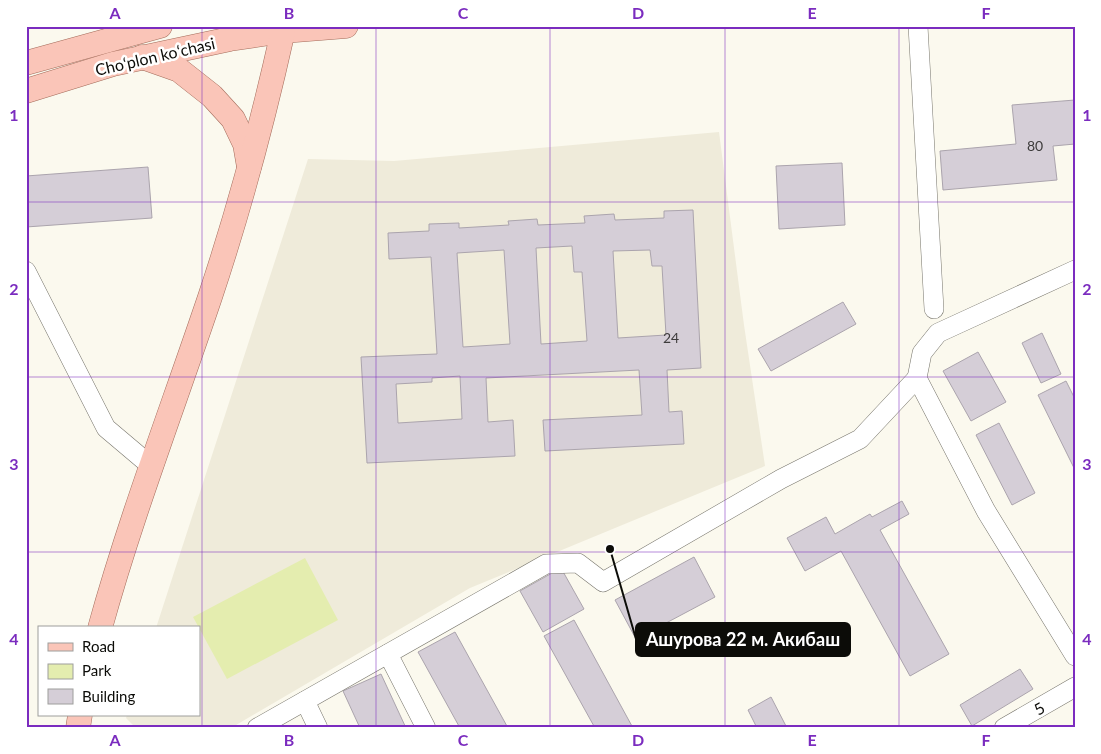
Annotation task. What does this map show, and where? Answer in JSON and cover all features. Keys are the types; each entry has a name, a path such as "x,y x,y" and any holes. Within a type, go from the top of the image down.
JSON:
{"main road":[{"name":"Choʻplon koʻchasi","path":"26,63 110,33 160,26"},
{"name":"Choʻplon koʻchasi","path":"26,91 113,64 228,39 283,28 346,26"},
{"path":"101,626 114,576 210,296 249,170 283,28"},
{"path":"142,57 179,70 212,96 232,119 241,135 245,144 249,170"}],"street":[{"path":"918,26 934,309"},
{"path":"257,728 546,564 578,562 603,582 781,479 860,439 917,378 922,353 938,333 1075,270"},
{"path":"26,272 106,428 151,466"},
{"path":"917,378 986,511 1075,656"},
{"path":"388,654 426,728"},
{"name":"5","path":"1004,728 1075,687"},
{"path":"304,701 318,728"}],"shaded area":[{"path":"719,132 744,325 765,466 470,588 231,728 136,728 126,718 127,716 200,716 200,626 157,626 308,159 394,161"}],"green space":[{"path":"305,558 338,620 227,679 200,630 200,626 198,626 193,617"}],"building":[{"path":"1075,100 1075,144 1053,146 1057,180 943,190 940,151 1016,144 1012,105"},
{"path":"842,163 845,225 779,229 776,166"},
{"path":"148,167 152,218 26,227 26,176"},
{"path":"693,210 701,368 667,370 669,412 682,411 684,444 545,451 543,420 642,415 639,370 486,378 488,422 513,420 515,456 367,463 361,357 437,354 431,257 389,259 388,233 429,231 429,224 459,223 459,228 509,225 508,221 537,219 538,225 585,223 584,216 614,214 615,220 664,218 664,211","holes":["572,246 574,272 582,272 587,341 541,344 536,248","504,250 510,344 463,347 457,253","650,250 652,266 662,266 666,335 618,338 613,251","460,376 462,419 398,423 396,384 432,382 432,378"]},
{"path":"843,302 856,324 771,371 758,349"},
{"path":"1042,333 1061,374 1041,383 1022,343"},
{"path":"978,352 1006,402 971,421 943,371"},
{"path":"1066,381 1075,399 1075,470 1038,395"},
{"path":"999,423 1035,493 1012,505 976,435"},
{"path":"902,501 909,514 880,530 949,654 910,676 841,551 805,571 787,538 826,517 835,534 870,514 872,517"},
{"path":"694,557 715,597 636,639 615,600"},
{"path":"561,568 584,609 543,632 520,591"},
{"path":"574,620 633,728 595,728 544,636"},
{"path":"455,632 508,728 460,728 418,652"},
{"path":"1020,669 1033,689 972,726 960,705"},
{"path":"381,674 406,728 360,728 343,691"},
{"path":"771,697 787,728 757,728 748,710"}],"place":[{"name":"Ашурова 22 м. Акибаш","path":"610,549"}]}
